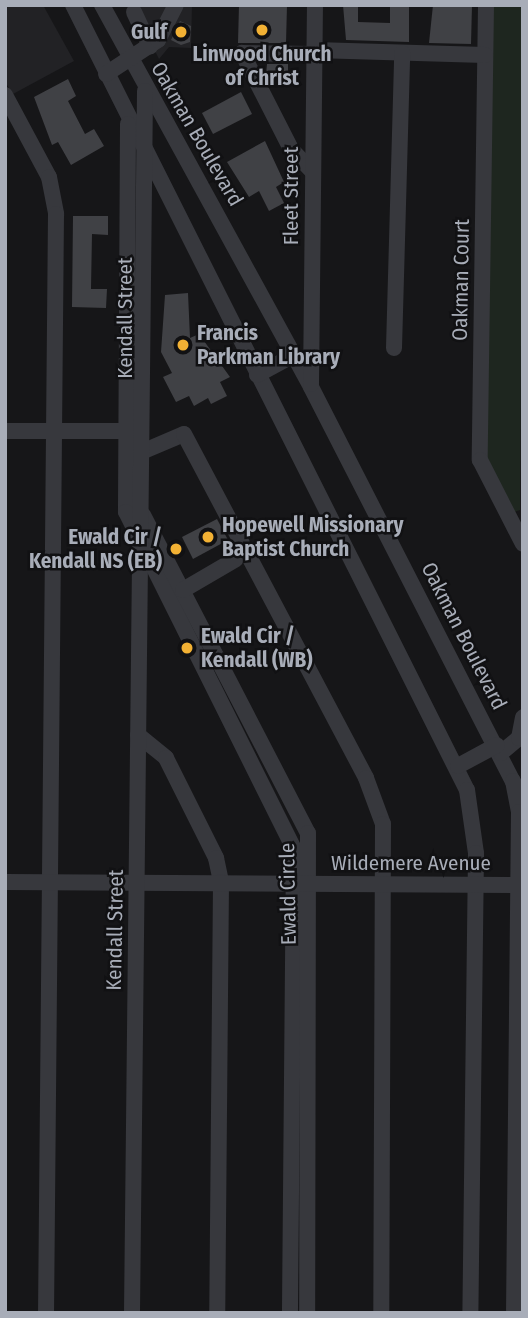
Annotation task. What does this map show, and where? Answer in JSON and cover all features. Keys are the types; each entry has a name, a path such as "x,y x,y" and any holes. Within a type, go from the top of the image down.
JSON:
{"street":[{"path":"73,5 178,221 458,766 475,827 470,1313"},
{"name":"Oakman Boulevard","path":"102,5 131,63 294,355 499,749 519,812 521,885 514,1313"},
{"path":"106,74 131,63 150,47 176,5"},
{"name":"Fleet Street","path":"311,387 315,5"},
{"name":"Oakman Court","path":"486,5 480,460 523,544"},
{"path":"112,27 138,9 150,47"},
{"path":"312,171 291,149 242,53 485,55"},
{"path":"394,348 402,53"},
{"name":"Kendall Street","path":"132,1313 140,548 144,451 145,88"},
{"path":"5,95 54,192 46,1313"},
{"name":"Kendall Street","path":"128,121 126,512 140,548"},
{"path":"146,231 154,218 178,221"},
{"path":"257,375 294,355"},
{"path":"5,431 144,431"},
{"path":"144,451 184,434 366,778 383,824 381,1313"},
{"name":"Ewald Circle","path":"143,515 305,824 312,883 307,1313"},
{"name":"Ewald Circle","path":"140,548 289,830 294,883 290,1313"},
{"path":"183,590 236,559"},
{"path":"458,766 519,738 523,717"},
{"path":"138,735 166,758 216,858 221,882 217,1313"},
{"name":"Wildemere Avenue","path":"5,882 521,885"}],"shaded area":[{"path":"5,5 43,5 74,61 13,94 5,82"},
{"path":"132,5 192,5 191,48 169,47 159,59"},
{"path":"489,5 523,5 520,510 511,513 486,454"}],"building":[{"name":"Linwood Church of Christ","path":"239,5 287,5 286,43 238,43"},
{"path":"343,5 358,6 358,22 390,23 390,6 409,6 409,42 346,40"},
{"path":"433,5 472,5 471,44 429,43"},
{"path":"180,21 191,26 190,42 181,45 171,40"},
{"path":"267,64 288,64 288,76 266,75"},
{"path":"68,79 76,96 68,101 85,134 94,129 104,146 71,165 58,142 52,145 34,97"},
{"path":"241,92 252,114 213,134 202,113"},
{"path":"265,141 284,182 276,187 284,203 269,211 259,191 249,197 227,162"},
{"path":"73,216 108,216 108,235 92,234 91,289 107,289 106,308 72,307"},
{"name":"Francis Parkman Library","path":"188,293 190,338 199,334 230,377 220,382 227,396 211,404 208,398 194,406 189,396 176,402 163,377 172,373 161,352 165,295"},
{"name":"Hopewell Missionary Baptist Church","path":"217,519 228,540 193,559 182,537"}],"place":[{"name":"Linwood Church of Christ","path":"262,30"},
{"name":"Gulf","path":"181,32"},
{"name":"Francis Parkman Library","path":"183,345"},
{"name":"Hopewell Missionary Baptist Church","path":"208,537"},
{"name":"Ewald Cir / Kendall NS (EB)","path":"176,549"},
{"name":"Ewald Cir / Kendall (WB)","path":"187,648"}]}
